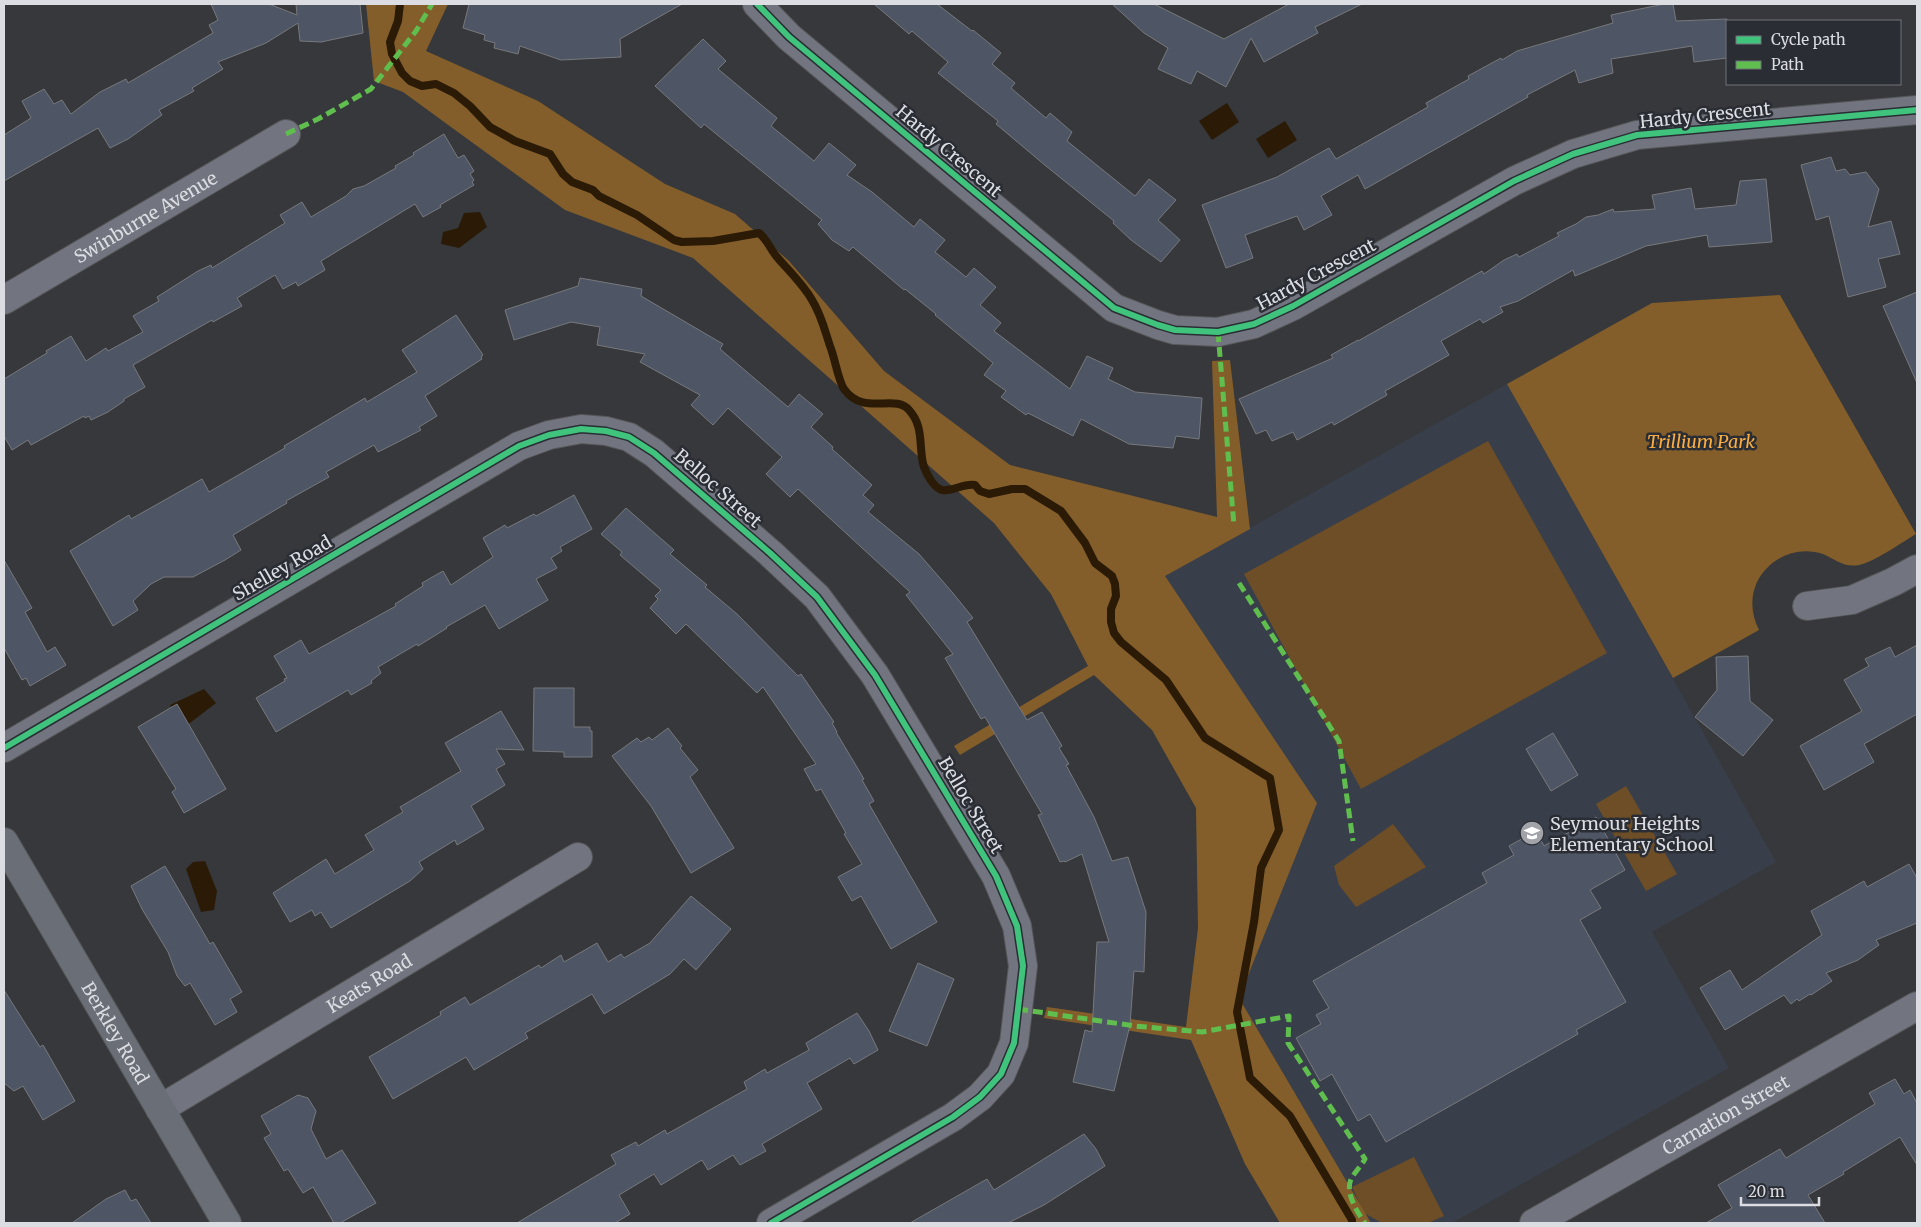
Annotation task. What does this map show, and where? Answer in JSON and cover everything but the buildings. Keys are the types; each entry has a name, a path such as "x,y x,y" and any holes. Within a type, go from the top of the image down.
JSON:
{"street":[{"name":"Hardy Crescent","path":"757,4 789,37 1114,308 1175,330 1218,332 1254,324 1294,306 1514,181 1573,154 1637,135 1917,110"},
{"name":"Swinburne Avenue","path":"4,300 286,134"},
{"name":"Shelley Road","path":"4,748 519,446 549,435 581,429"},
{"name":"Belloc Street","path":"581,429 606,431 629,437 654,453 770,553 817,597 880,683 996,876 1017,926 1023,966 1014,1043 1001,1074 980,1097 953,1117 771,1223"},
{"path":"1807,606 1852,600 1892,582 1917,568"},
{"name":"Berkley Road","path":"4,842 227,1223"},
{"name":"Keats Road","path":"160,1109 578,857"},
{"name":"Carnation Street","path":"1534,1223 1917,1006"}],"shaded area":[{"path":"1227,103 1239,122 1212,140 1199,121"},
{"path":"1285,121 1297,140 1268,158 1256,139"},
{"path":"480,212 487,227 459,248 441,244 443,232 458,228 464,213"},
{"name":"Seymour Heights Elementary School","path":"1507,384 1776,862 1652,932 1729,1068 1452,1223 1371,1223 1239,998 1264,934 1164,576"},
{"path":"1488,441 1607,653 1361,789 1244,574"},
{"path":"204,689 216,703 186,726 170,705"},
{"path":"1626,786 1677,874 1646,891 1596,804"},
{"path":"1393,824 1426,867 1356,907 1339,885 1334,866"},
{"path":"205,861 217,891 214,910 201,912 186,869 193,862"},
{"path":"1414,1157 1444,1216 1428,1223 1382,1223 1364,1213 1352,1187"}],"green space":[{"path":"366,4 448,4 426,51 538,101 665,184 735,214 789,261 884,371 1010,465 1217,517 1212,361 1230,360 1250,529 1165,576 1317,803 1239,998 1371,1223 1280,1223 1245,1164 1191,1040 1044,1018 1047,1007 1186,1027 1198,928 1196,808 1152,730 1094,675 960,755 954,746 1088,666 1051,594 994,523 693,258 565,210 403,92 374,81"},
{"name":"Trillium Park","path":"1780,295 1916,534 1880,556 1854,566 1844,564 1823,554 1803,551 1776,560 1762,574 1753,594 1754,618 1759,630 1673,678 1507,384 1652,303"}],"waterway":[{"path":"400,4 398,21 390,42 392,54 402,73 410,81 422,86 436,84 454,93 470,106 490,127 515,141 550,154 563,174 572,182 593,190 599,196 637,215 674,240 682,242 713,241 759,233 762,235 815,305 844,389 861,402 896,403 903,405 909,410 914,417 919,431 924,467 931,481 939,489 950,490 966,485 975,485 980,491 989,494 1012,489 1025,489 1061,511 1085,543 1095,563 1112,576 1116,596 1111,609 1111,622 1114,633 1121,642 1166,680 1205,738 1270,778 1279,830 1261,868 1254,922 1237,1012 1250,1078 1290,1116 1352,1220 1352,1223"}],"marked path":[{"path":"286,134 318,119 371,89 416,31 432,4"},
{"path":"1218,332 1234,526"},
{"path":"1239,583 1339,741 1353,841"},
{"path":"1018,1009 1135,1026 1202,1032 1289,1016 1288,1043 1365,1159 1351,1179 1350,1184 1355,1208 1365,1223"}],"cycle path":[{"path":"757,4 789,37 1114,308 1175,330 1218,332 1254,324 1293,306 1514,181 1573,154 1637,135 1917,110"},
{"path":"4,748 519,446 549,435 581,429 606,431 629,437 654,453 770,553 817,597 875,675 996,876 1017,926 1023,966 1014,1043 1001,1074 980,1097 953,1117 771,1223"}],"place":[{"name":"Seymour Heights Elementary School","path":"1532,833"}]}
